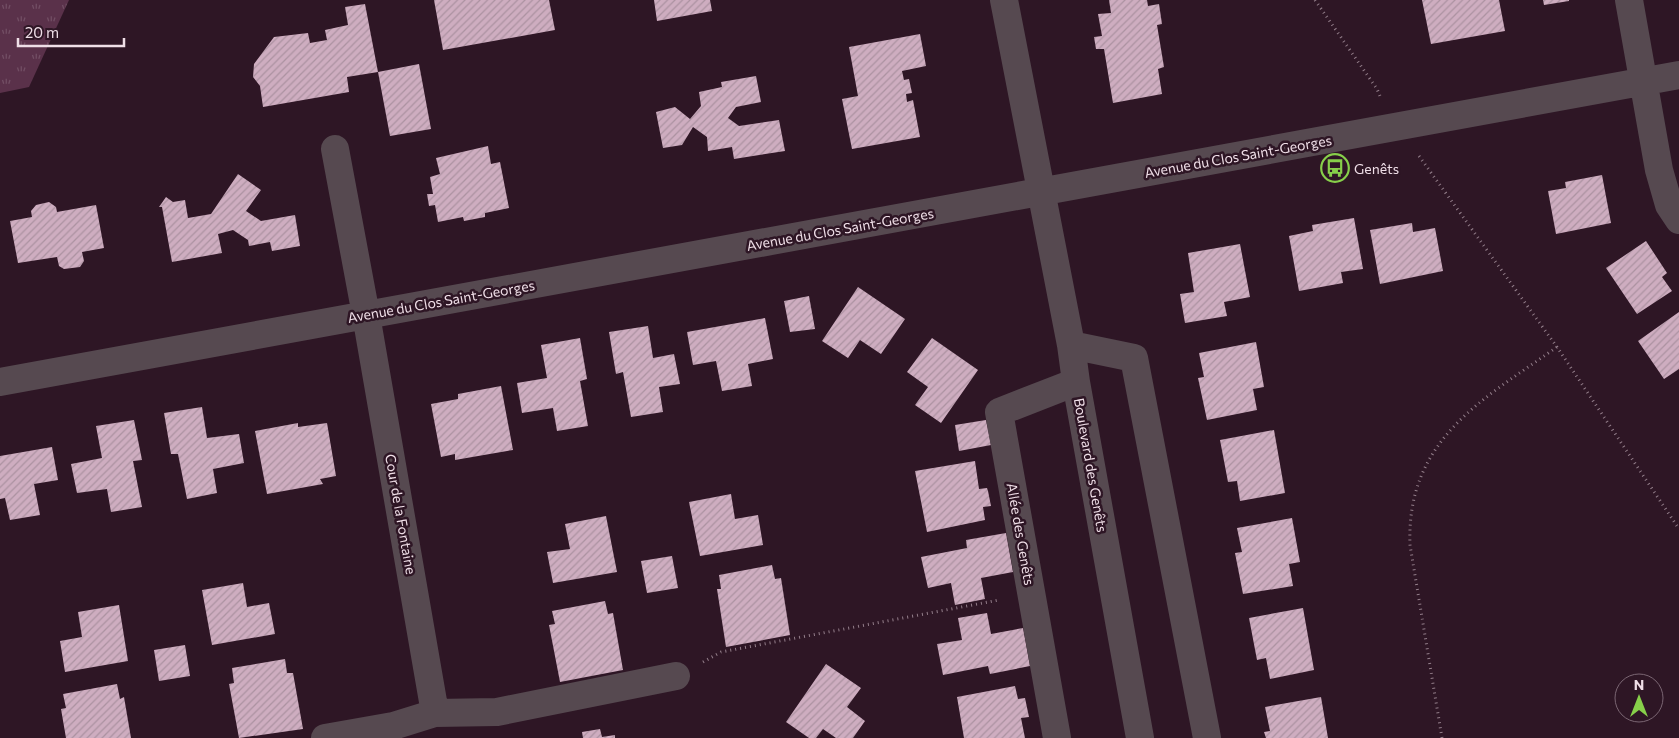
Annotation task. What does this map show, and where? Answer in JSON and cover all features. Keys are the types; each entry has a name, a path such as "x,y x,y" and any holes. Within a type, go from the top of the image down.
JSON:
{"street":[{"name":"Boulevard des Genêts","path":"1004,0 1071,345 1140,738"},
{"path":"1629,0 1658,170 1669,205 1679,220"},
{"name":"Avenue du Clos Saint-Georges","path":"0,382 1679,75"},
{"name":"Cour de la Fontaine","path":"335,149 366,314 435,713"},
{"path":"1071,345 1134,358 1207,738"},
{"name":"Allée des Genêts","path":"1057,738 999,412 1076,382"},
{"path":"325,738 393,726 435,713 497,712 676,676"}],"path":[{"path":"1315,0 1377,89 1391,128 1427,165 1557,347 1679,529"},
{"path":"1442,738 1410,545 1409,520 1422,470 1443,437 1483,399 1557,347"},
{"path":"676,676 721,652 1032,594"}],"green space":[{"path":"0,0 69,0 29,87 0,93"}],"building":[{"path":"434,0 549,0 555,30 443,50"},
{"path":"654,0 710,0 712,11 657,21"},
{"path":"1109,0 1147,0 1148,6 1159,4 1162,24 1157,25 1164,67 1158,69 1162,94 1113,103 1104,49 1096,49 1094,37 1102,36 1098,14 1111,13"},
{"path":"1422,0 1499,0 1505,31 1431,44"},
{"path":"1543,0 1569,0 1569,1 1544,5"},
{"path":"365,4 378,72 347,77 349,92 263,107 260,86 253,77 254,64 274,37 308,33 310,43 327,40 325,30 348,25 345,7"},
{"path":"920,34 926,66 902,71 904,80 909,79 912,93 906,94 907,102 913,100 920,137 852,149 842,99 858,96 849,47"},
{"path":"419,64 431,129 390,136 378,72"},
{"path":"756,76 761,102 736,107 728,118 739,126 779,120 785,151 734,159 732,147 708,151 707,137 693,127 682,145 663,148 656,112 675,107 690,119 701,106 699,92 722,87 721,82"},
{"path":"488,146 491,164 500,162 509,208 485,213 485,217 464,221 463,217 438,222 435,205 429,206 427,194 433,194 430,177 440,174 436,158"},
{"path":"238,174 261,190 246,211 261,221 295,215 300,246 272,251 270,242 249,246 248,240 233,230 218,234 222,253 172,262 162,207 159,207 166,197 173,202 185,200 188,218 211,214"},
{"path":"1602,175 1611,223 1556,234 1548,191 1566,188 1565,182"},
{"path":"49,202 56,207 57,212 96,205 104,248 82,252 84,261 80,267 64,269 59,266 57,257 18,263 10,221 32,217 31,211 36,205"},
{"path":"1354,218 1363,269 1341,272 1343,283 1299,291 1289,236 1313,231 1312,225"},
{"path":"1412,223 1413,232 1435,228 1443,271 1380,284 1370,230"},
{"path":"1646,241 1667,273 1662,277 1672,291 1637,314 1606,268"},
{"path":"1240,244 1250,297 1224,302 1227,316 1185,323 1180,294 1194,292 1188,253"},
{"path":"858,287 905,319 881,354 860,340 848,358 822,341"},
{"path":"809,296 815,329 790,332 784,301"},
{"path":"1679,312 1679,369 1664,379 1638,341"},
{"path":"765,318 773,359 748,364 752,386 722,391 716,361 693,365 687,332"},
{"path":"648,326 653,358 674,354 680,384 659,387 663,412 631,417 623,372 616,374 609,332"},
{"path":"580,338 587,379 580,381 588,426 557,431 553,408 522,413 517,383 547,378 541,345"},
{"path":"932,338 978,370 941,423 915,405 928,387 907,372"},
{"path":"1256,342 1264,387 1253,389 1257,410 1207,420 1198,378 1204,377 1199,353"},
{"path":"501,386 513,450 455,460 455,454 441,457 431,404 458,399 458,394"},
{"path":"202,407 207,438 239,434 244,463 213,469 217,493 187,499 178,454 171,454 164,413"},
{"path":"134,420 142,460 133,461 142,507 111,512 107,489 77,493 71,464 102,458 96,426"},
{"path":"986,420 991,445 959,451 955,425"},
{"path":"298,423 298,427 327,423 336,476 320,479 323,484 267,494 255,431"},
{"path":"1274,430 1285,493 1240,501 1237,481 1228,482 1220,440"},
{"path":"52,447 58,480 34,484 40,515 10,520 5,498 0,499 0,456"},
{"path":"975,461 979,489 987,488 991,506 983,507 985,520 927,532 915,471"},
{"path":"731,494 735,519 758,515 763,545 700,556 689,502"},
{"path":"606,516 617,572 553,583 547,552 570,549 565,524"},
{"path":"1292,518 1300,562 1289,564 1293,586 1243,594 1235,553 1242,552 1237,528"},
{"path":"1006,533 1013,572 981,578 985,599 955,605 951,583 928,588 921,557 967,548 966,540"},
{"path":"672,556 678,588 647,593 641,561"},
{"path":"772,565 775,579 781,578 790,635 726,647 717,589 721,589 719,575"},
{"path":"243,583 247,607 269,603 275,634 212,645 202,590"},
{"path":"605,601 608,614 613,613 623,670 560,682 549,625 555,624 552,611"},
{"path":"119,605 128,661 65,672 60,641 82,637 78,612"},
{"path":"1303,608 1314,670 1270,679 1266,658 1257,660 1249,618"},
{"path":"987,613 991,634 1023,628 1030,666 990,674 988,666 943,675 937,644 962,640 958,618"},
{"path":"185,645 190,676 159,681 154,650"},
{"path":"285,659 287,673 293,673 303,729 239,738 229,684 234,683 232,668"},
{"path":"826,664 861,688 847,707 865,721 853,738 836,738 823,729 816,738 809,738 786,722"},
{"path":"117,684 120,699 124,697 131,738 66,738 61,709 66,708 63,694"},
{"path":"1015,686 1018,699 1025,698 1029,717 1021,718 1025,738 964,738 957,697"},
{"path":"1321,697 1328,738 1266,738 1264,732 1270,731 1265,707"},
{"path":"600,729 602,737 615,735 615,738 583,738 582,732"}],"place":[{"name":"Genêts","path":"1335,168"}]}
